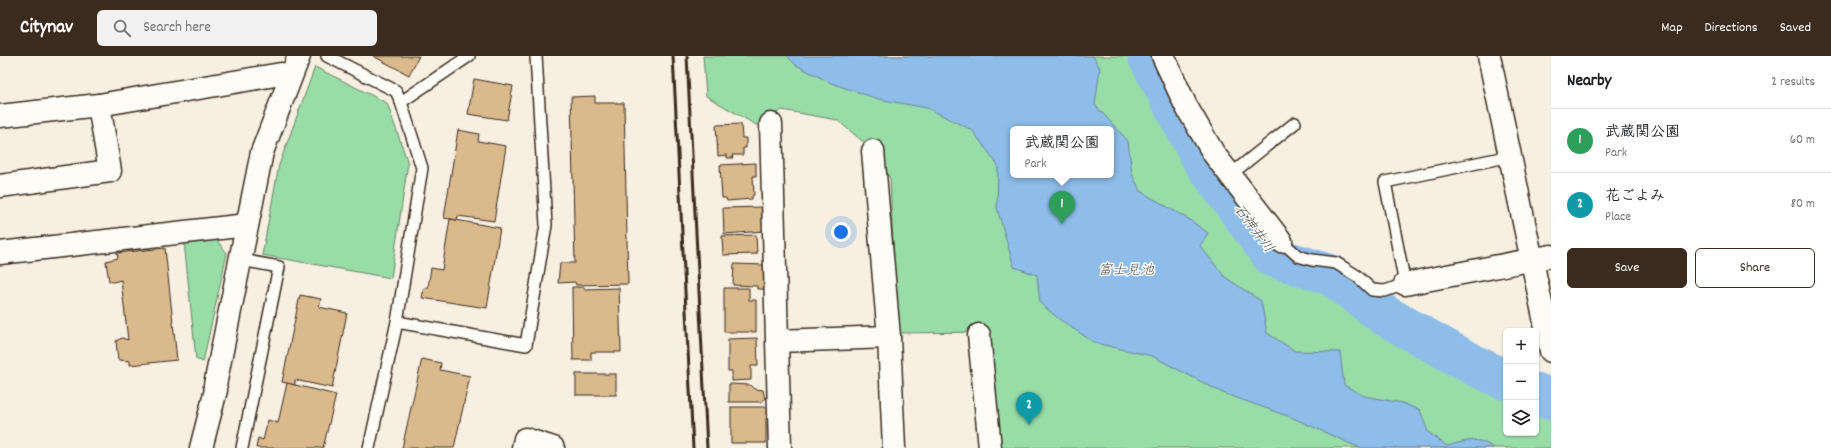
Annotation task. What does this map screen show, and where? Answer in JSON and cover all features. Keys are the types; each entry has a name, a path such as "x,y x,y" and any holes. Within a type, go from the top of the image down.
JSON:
{"street":[{"path":"201,448 216,390 215,385 262,152 290,76 299,56"},
{"path":"1163,56 1186,106 1214,154 1281,241"},
{"path":"1489,56 1511,156 1542,258 1551,351"},
{"path":"0,116 99,104 281,74 290,76"},
{"path":"0,186 110,171 99,104"},
{"path":"771,124 780,448"},
{"path":"873,151 889,337 894,448"},
{"path":"0,253 247,225"},
{"path":"1405,284 1542,258"},
{"path":"979,335 990,448"},
{"path":"778,341 889,337"},
{"path":"523,448 525,439 553,448"}],"lane":[{"path":"401,102 469,56"},
{"path":"397,322 526,345 546,225 536,56"},
{"path":"331,57 396,91 401,102 422,168 397,322 369,448"},
{"path":"1230,175 1294,123"},
{"path":"1281,241 1298,256 1312,260 1336,263 1357,276 1372,290 1385,291 1405,284 1385,182 1511,156"},
{"path":"241,260 279,267 242,448"}],"green space":[{"path":"703,56 1138,56 1203,177 1276,267 1328,284 1368,313 1503,384 1503,436 1539,436 1539,404 1551,410 1551,448 990,448 997,409 990,332 897,333 890,179 878,154 837,120 782,110 756,125 706,96"},
{"path":"315,67 387,103 408,163 391,278 262,255 279,165"},
{"path":"214,237 227,253 203,362 196,359 184,241"}],"water":[{"name":"富士見池","path":"787,56 1093,56 1100,68 1095,105 1128,141 1132,174 1140,191 1190,220 1208,233 1200,246 1225,277 1261,301 1267,333 1295,351 1340,352 1344,385 1364,396 1402,403 1420,410 1428,432 1447,446 1465,441 1476,441 1487,444 1493,448 1360,448 1293,418 1223,393 1152,356 1095,343 1059,319 1040,303 1037,275 1014,267 997,208 998,165 972,130 927,108 878,99 831,83 796,65"}],"building":[{"path":"373,56 419,56 409,75"},
{"path":"474,79 513,86 507,120 468,114"},
{"path":"595,96 595,103 624,103 628,284 576,285 575,282 558,283 560,263 575,263 571,97"},
{"path":"741,124 742,138 746,138 746,148 743,148 743,155 732,155 733,158 727,158 727,155 718,156 716,125"},
{"path":"458,130 479,134 478,141 506,146 494,221 458,216 457,220 444,218"},
{"path":"756,163 756,176 753,176 754,195 752,196 752,199 727,201 726,198 722,198 720,165"},
{"path":"764,207 765,231 724,234 723,208"},
{"path":"450,219 500,228 487,308 422,298 424,288 428,288 431,268 442,270"},
{"path":"756,235 757,254 723,255 722,236"},
{"path":"165,248 177,360 130,365 130,361 118,360 116,341 122,338 128,340 121,280 113,282 109,281 106,261 118,258 117,253"},
{"path":"734,264 765,265 764,289 757,289 757,286 733,285"},
{"path":"572,287 584,287 584,289 619,288 621,352 591,352 591,360 573,360"},
{"path":"724,288 749,288 749,300 756,300 756,332 724,332"},
{"path":"300,295 321,299 319,307 347,313 332,388 295,380 295,385 282,382"},
{"path":"757,338 758,366 751,366 751,380 732,381 732,371 728,371 728,339"},
{"path":"422,359 441,363 440,370 470,376 454,448 402,448"},
{"path":"576,374 616,374 616,395 576,395"},
{"path":"287,383 336,395 323,448 256,448 258,438 263,440 268,420 278,423"},
{"path":"729,384 750,385 754,389 763,390 765,399 761,402 729,402"},
{"path":"731,407 768,407 769,418 766,418 766,443 731,443"}],"waterway":[{"name":"石神井川","path":"1148,56 1203,161 1273,257 1331,275 1384,315 1474,365 1503,379"},
{"name":"石神井川","path":"1539,394 1551,400"}],"railway":[{"path":"673,56 693,448"},
{"path":"687,56 707,448"}],"place":[{"name":"武蔵関公園","path":"1062,224"},
{"name":"花ごよみ","path":"1029,425"}]}
